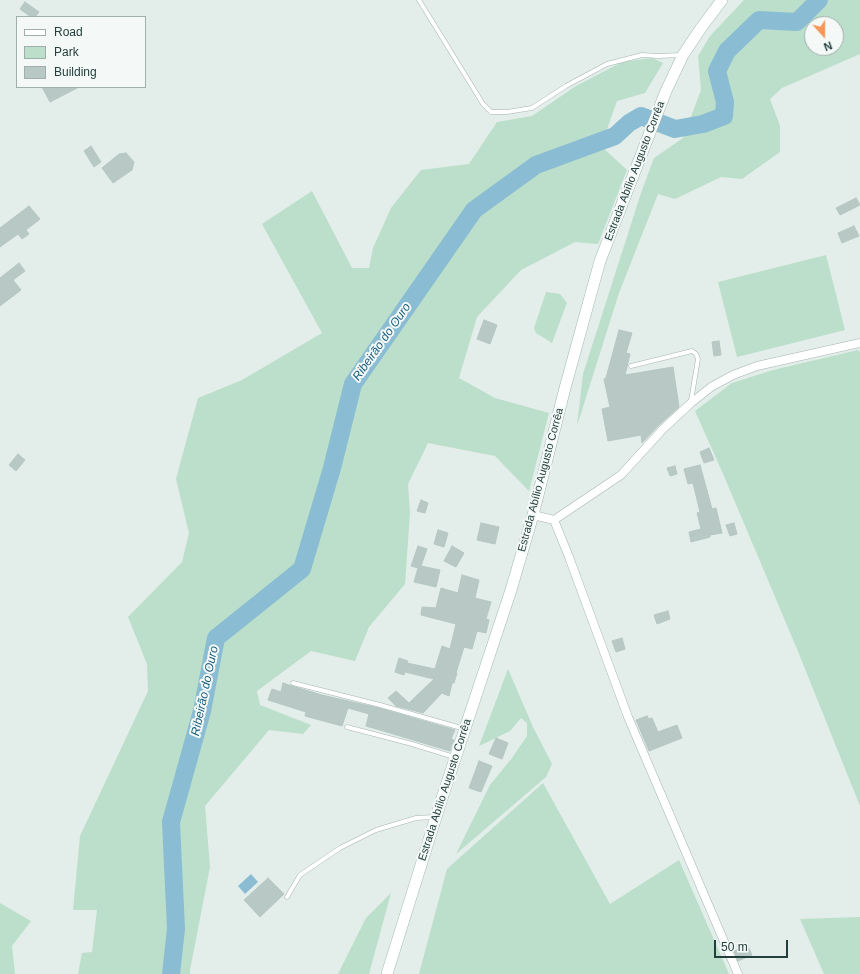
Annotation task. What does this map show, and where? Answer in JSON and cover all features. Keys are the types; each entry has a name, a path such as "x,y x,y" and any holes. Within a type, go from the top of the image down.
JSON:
{"main road":[{"name":"Estrada Abílio Augusto Corrêa","path":"387,974 533,515 565,388 600,261 666,91 683,55 722,0"}],"street":[{"path":"533,515 554,520 621,475 664,429 691,403 711,387 733,375 757,366 860,343"},
{"path":"554,520 628,717 738,974"}],"lane":[{"path":"418,0 483,104 491,112 507,112 532,108 566,86 606,64 642,55 683,55"},
{"path":"632,366 692,351 696,354 698,359 691,403"},
{"path":"293,683 380,705 465,729"},
{"path":"347,727 456,757"},
{"path":"287,897 300,875 340,848 376,830 416,818 436,817"}],"green space":[{"path":"744,0 860,0 860,54 782,88 770,99 780,126 780,152 742,179 721,177 675,199 658,194 619,293 577,426 583,374 641,193 654,158 683,138 701,90 698,56 710,36"},
{"path":"652,58 663,63 645,93 617,101 601,146 627,170 598,244 575,242 521,270 477,317 459,378 495,398 549,413 529,491 495,456 428,443 408,484 410,513 405,584 369,627 355,661 311,651 257,691 260,705 311,725 303,734 269,730 205,806 210,867 190,974 78,974 82,953 92,952 97,910 73,910 80,836 148,691 147,664 128,617 182,562 189,533 176,479 198,398 242,380 322,333 262,224 312,191 352,268 369,268 373,248 391,208 421,170 469,164 497,122 532,116 576,86 622,62"},
{"path":"826,255 845,330 737,357 718,282"},
{"path":"546,292 560,294 567,303 552,343 536,333 534,328"},
{"path":"858,350 860,352 860,806 797,649 695,411 732,383 773,370"},
{"path":"508,669 533,727 552,764 546,777 456,854 490,785 512,758 527,736 527,723 521,718 510,731 479,746"},
{"path":"543,783 610,904 679,860 729,974 419,974 447,869"},
{"path":"391,893 369,974 338,974 366,918"},
{"path":"0,903 31,921 12,946 15,974 0,974"},
{"path":"860,917 860,974 824,974 800,919"}],"water":[{"path":"251,874 258,882 245,894 238,886"}],"building":[{"path":"25,2 39,12 36,16 30,16 20,9"},
{"path":"43,88 77,88 50,102"},
{"path":"91,146 101,162 94,167 84,151"},
{"path":"126,153 134,162 132,170 113,183 102,168 119,154"},
{"path":"856,198 860,205 840,215 836,208"},
{"path":"29,206 40,219 26,230 29,234 22,239 18,234 0,247 0,228"},
{"path":"854,226 859,236 842,243 838,233"},
{"path":"19,263 25,271 13,280 21,290 0,306 0,278"},
{"path":"484,320 497,325 490,344 477,339"},
{"path":"619,330 632,333 626,353 630,354 625,375 673,367 679,407 642,443 641,435 608,441 602,409 610,407 604,379 606,378"},
{"path":"719,341 721,355 714,356 712,342"},
{"path":"709,448 714,460 704,463 700,452"},
{"path":"18,454 25,460 16,471 9,465"},
{"path":"700,465 712,509 716,508 722,533 710,535 710,537 691,542 689,532 701,529 697,513 700,512 693,483 688,484 684,469"},
{"path":"675,466 677,474 670,476 667,468"},
{"path":"421,500 428,503 425,513 417,511"},
{"path":"481,523 499,527 495,544 477,540"},
{"path":"734,523 737,534 730,536 726,525"},
{"path":"438,530 448,533 444,547 434,544"},
{"path":"418,546 427,549 421,566 440,570 436,587 414,582 418,568 411,566"},
{"path":"452,546 464,553 456,567 444,561"},
{"path":"462,575 479,580 475,598 491,602 486,619 489,620 486,633 477,631 472,649 464,647 449,696 442,693 423,713 396,706 388,698 396,691 409,703 434,679 405,672 404,675 395,672 399,658 408,661 407,663 435,669 442,646 450,649 456,624 421,615 422,607 436,608 441,588 458,593"},
{"path":"668,611 670,619 657,624 654,615"},
{"path":"622,638 625,649 616,652 612,641"},
{"path":"283,683 322,695 379,708 455,730 451,739 454,740 450,751 366,726 369,714 348,708 342,726 305,716 306,712 268,700 272,689 281,692"},
{"path":"647,716 649,719 652,718 658,732 677,725 682,738 649,751 636,720"},
{"path":"496,738 508,743 502,759 489,754"},
{"path":"479,761 492,766 481,792 469,788"},
{"path":"268,878 284,894 260,917 244,900"},
{"path":"748,946 752,955 738,961 734,951"}],"waterway":[{"name":"Ribeirão do Ouro","path":"171,974 176,929 171,822 202,711 216,638 302,569 332,468 353,384 474,210 536,165 615,136 629,123 641,116 675,129 703,124 724,116 725,102 717,71 727,51 759,20 797,22 819,0"}]}
